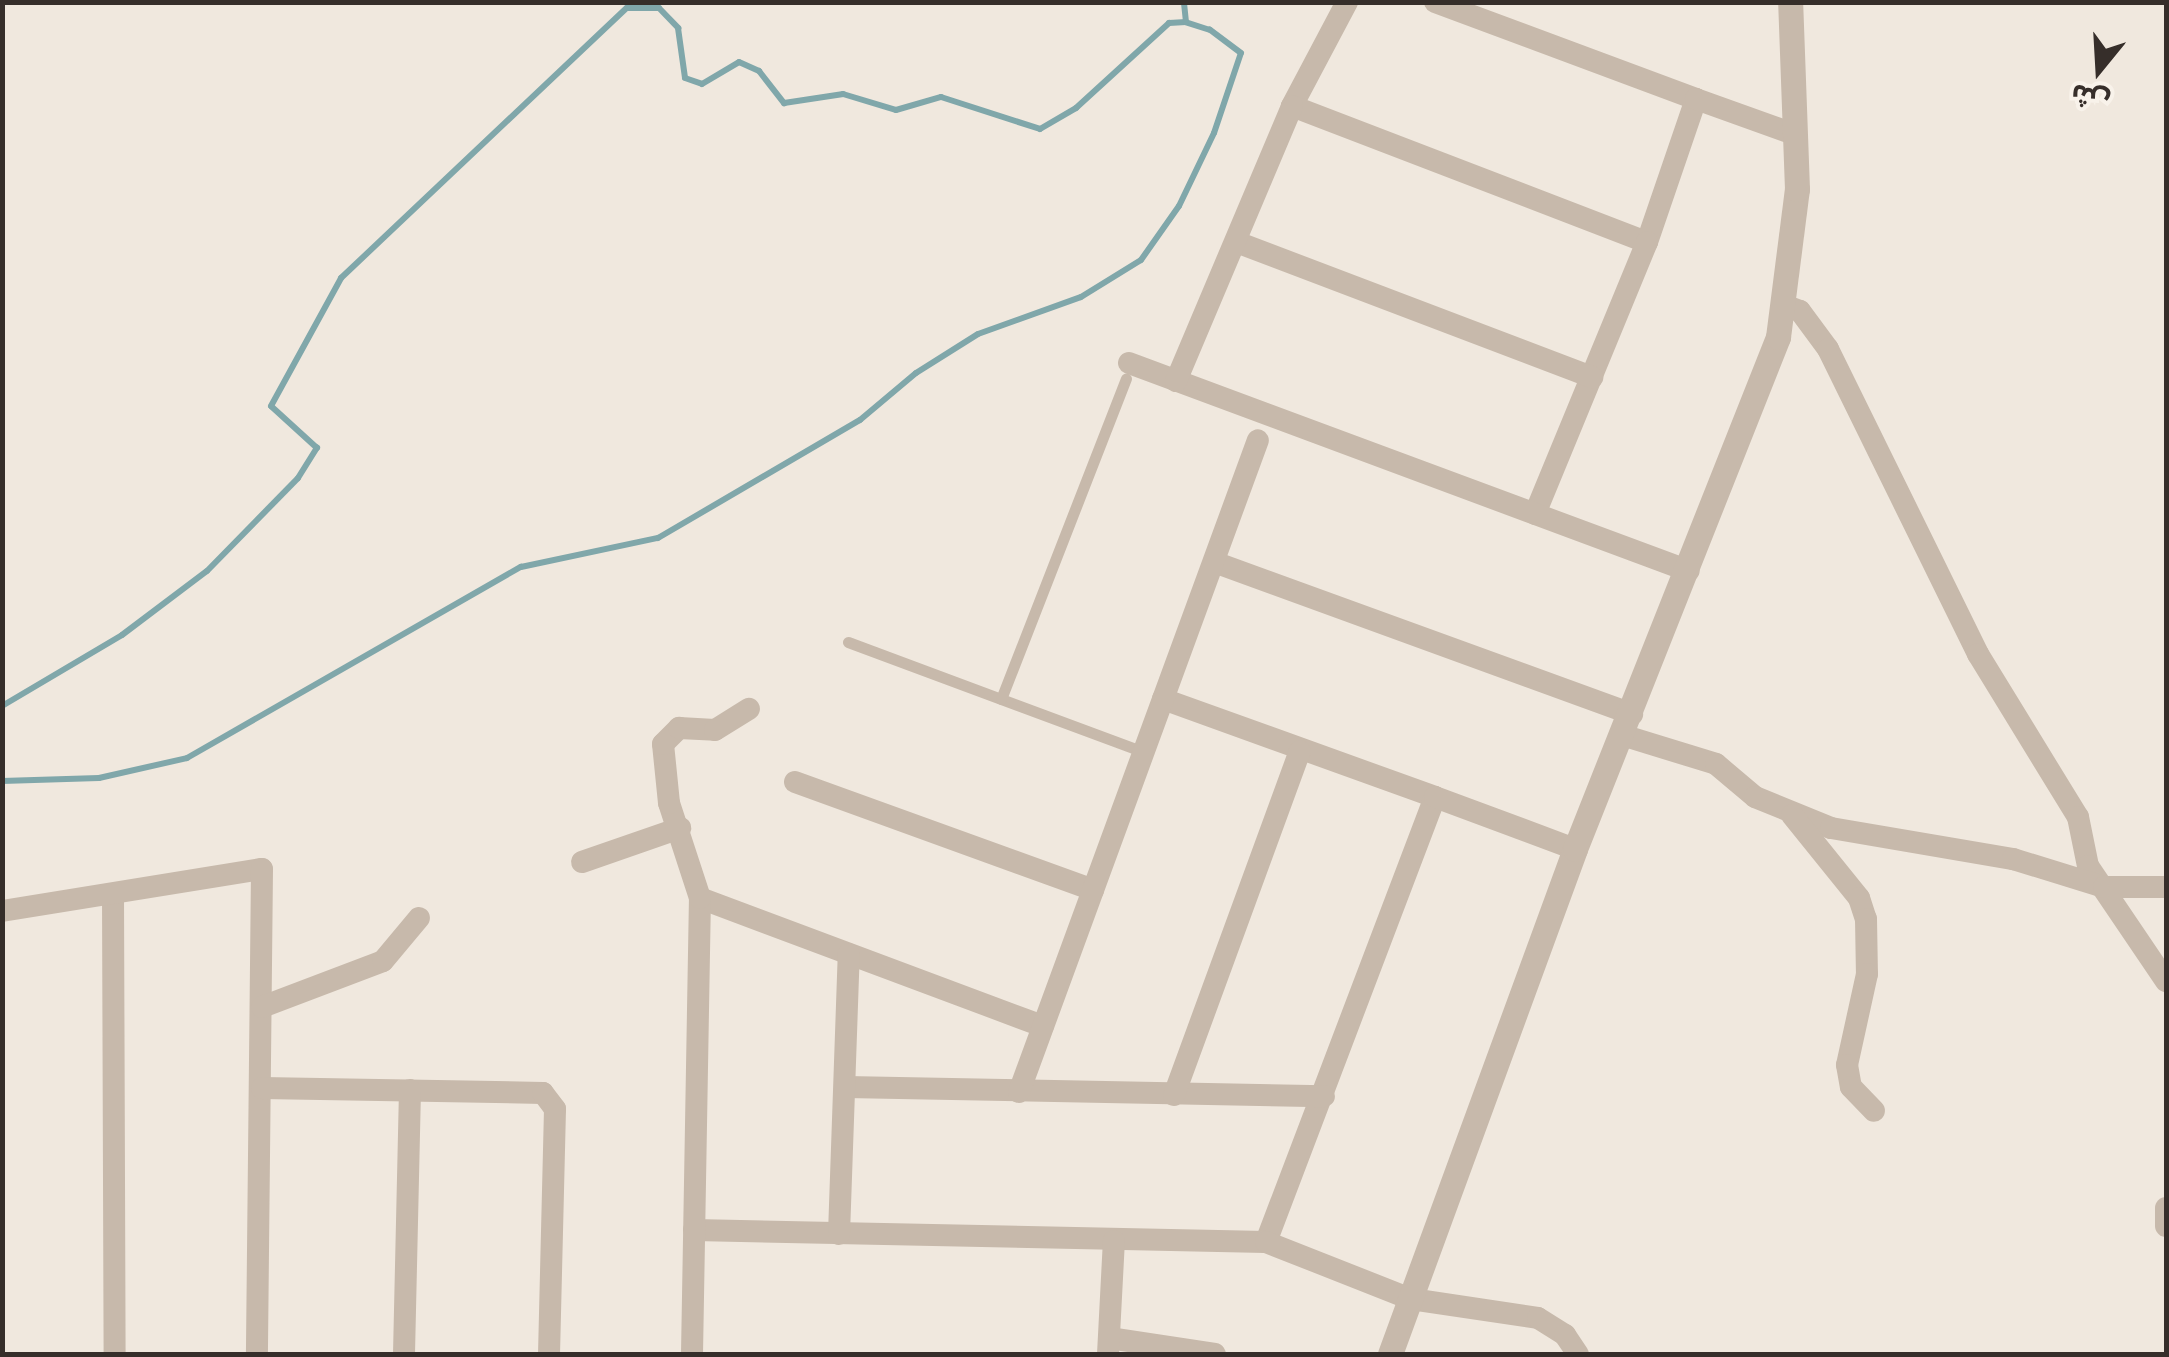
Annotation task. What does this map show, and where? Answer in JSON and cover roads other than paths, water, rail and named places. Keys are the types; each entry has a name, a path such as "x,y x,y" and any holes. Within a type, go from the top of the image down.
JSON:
{"street":[{"path":"1176,381 1239,242 1292,106 1346,2"},
{"path":"1435,2 1794,134"},
{"path":"1390,1354 1574,849 1688,572 1784,306 1796,189 1790,2"},
{"path":"1535,514 1647,242 1696,99"},
{"path":"1292,106 1647,242"},
{"path":"1239,242 1592,377"},
{"path":"1784,306 1800,310 1828,350 1978,654 2078,817 2088,866 2166,982"},
{"path":"1128,370 1176,381 1688,572"},
{"path":"1019,1092 1258,440"},
{"path":"1214,562 1627,724 1716,764 1755,797 1792,815 1831,828 2013,859 2104,887 2166,888"},
{"path":"1164,699 1574,849"},
{"path":"692,1354 700,898 670,803 667,735 678,728 715,730 749,709"},
{"path":"1174,1095 1300,751"},
{"path":"795,782 1093,890"},
{"path":"1266,1242 1436,797"},
{"path":"1792,815 1859,898 1866,919 1868,974 1847,1064 1851,1087 1874,1112"},
{"path":"582,862 680,828"},
{"path":"2,911 262,868 257,1354"},
{"path":"113,894 115,1354"},
{"path":"700,898 1043,1026"},
{"path":"262,1007 383,961 419,918"},
{"path":"838,1234 849,954"},
{"path":"846,1087 1324,1096"},
{"path":"262,1088 543,1094 555,1108 549,1354"},
{"path":"404,1354 410,1090"},
{"path":"2166,1208 2166,1226"},
{"path":"694,1230 1114,1242 1266,1242 1411,1299 1538,1318 1565,1335 1578,1354"},
{"path":"1114,1242 1108,1346 1215,1354"}],"lane":[{"path":"1002,699 1128,370"},
{"path":"848,642 1144,752"}],"waterway":[{"path":"2,781 99,778 187,758 521,567 658,538 860,420 916,373 978,334 1081,297 1141,260 1179,206 1214,133 1241,53 1210,30 1186,22 1184,2"},
{"path":"2,706 122,635 207,571 298,478 317,448 271,406 341,278 627,8 659,8 678,28 685,78 702,84 739,62 759,71 784,103 843,94 896,110 941,97 1040,129 1076,108 1169,23 1186,22"}]}
